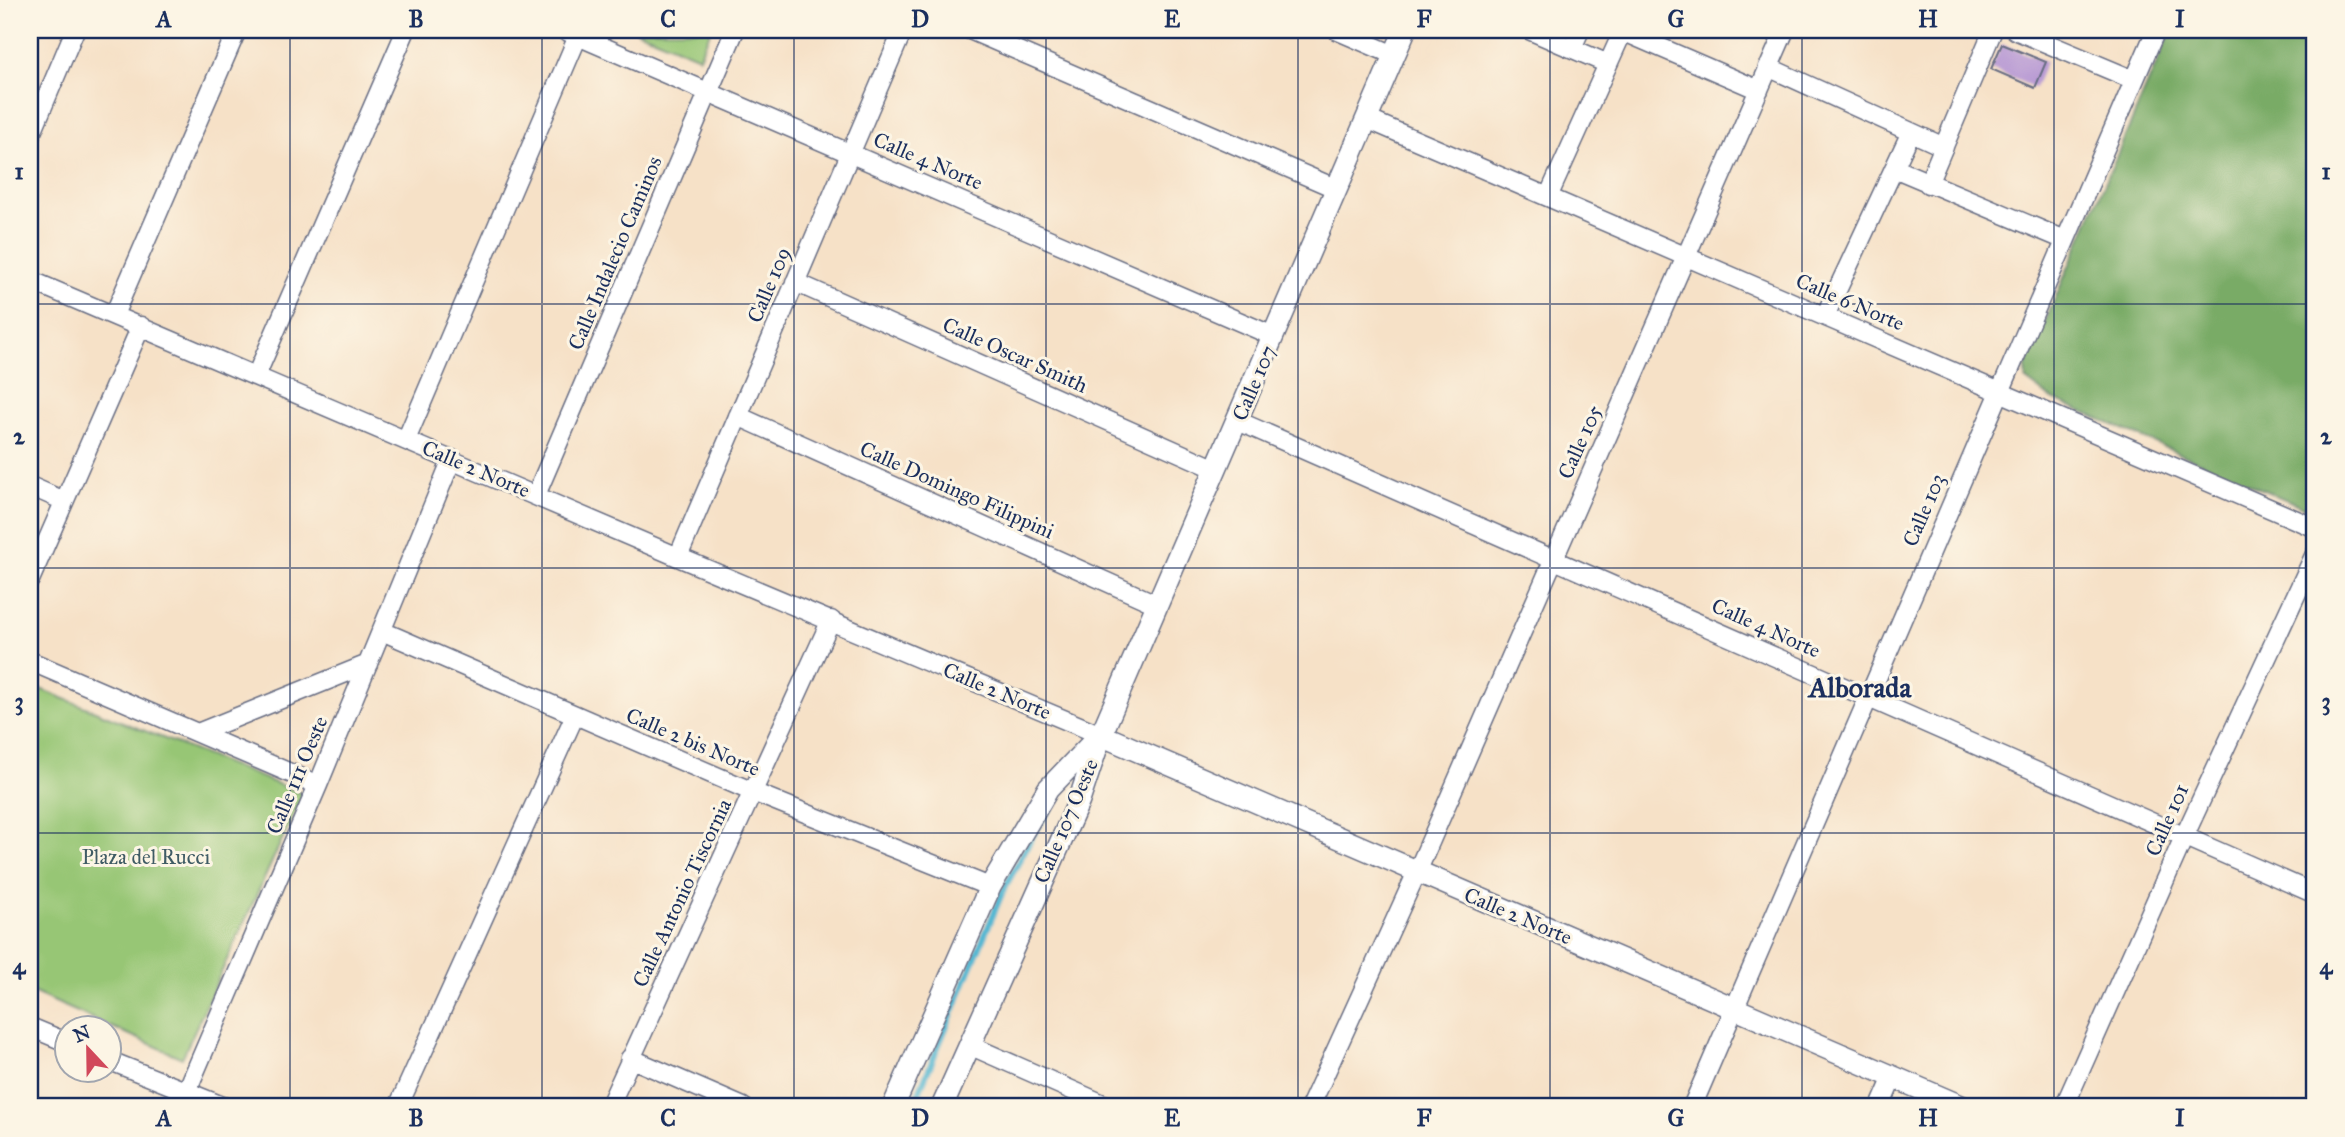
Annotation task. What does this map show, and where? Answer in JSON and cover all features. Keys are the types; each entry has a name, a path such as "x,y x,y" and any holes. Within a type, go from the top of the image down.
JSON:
{"street":[{"path":"30,137 75,30"},
{"path":"114,315 236,30"},
{"path":"256,376 406,30"},
{"name":"Calle Indalecio Caminos","path":"536,495 735,30"},
{"name":"Calle 109","path":"678,557 903,30"},
{"path":"970,30 1337,189"},
{"path":"1336,30 1394,55"},
{"name":"Calle 107","path":"1101,735 1405,30"},
{"path":"1529,30 1608,64"},
{"path":"1572,48 1580,30"},
{"path":"1548,197 1622,30 1759,90"},
{"name":"Calle 105","path":"1310,1107 1417,872 1785,30"},
{"path":"1928,184 1993,30"},
{"path":"2015,30 2134,80"},
{"name":"Calle 103","path":"1692,1107 2156,30"},
{"path":"406,440 571,33"},
{"name":"Calle 4 Norte","path":"571,33 1273,336"},
{"path":"1768,68 1944,147"},
{"name":"Calle 6 Norte","path":"1367,118 2315,528"},
{"path":"1825,316 1911,132"},
{"path":"1894,168 2064,240"},
{"name":"Calle 2 Norte","path":"30,280 1101,735 1963,1107"},
{"name":"Calle Oscar Smith","path":"796,282 1216,469"},
{"path":"30,580 141,326"},
{"name":"Calle Domingo Filippini","path":"738,416 1157,605"},
{"name":"Calle 4 Norte","path":"1238,421 2315,894"},
{"name":"Calle 111 Oeste","path":"183,1100 318,785 452,459"},
{"path":"30,486 64,500"},
{"name":"Calle 101","path":"2064,1107 2184,837 2315,554"},
{"name":"Calle Antonio Tiscornia","path":"609,1107 831,620"},
{"name":"Calle 2 bis Norte","path":"382,631 753,792 990,887"},
{"path":"30,661 318,785"},
{"path":"200,732 368,664"},
{"path":"398,1107 575,715"},
{"name":"Calle 107 Oeste","path":"893,1107 990,887 1048,789 1101,735"},
{"name":"Calle 107 Oeste","path":"942,1107 1079,801 1101,735"},
{"path":"30,1027 52,1036"},
{"path":"970,1045 1110,1107"},
{"path":"630,1058 743,1107"},
{"path":"122,1067 183,1100 225,1107"},
{"path":"1880,1107 1893,1077"}],"green space":[{"path":"635,30 711,30 699,57"},
{"path":"2171,30 2315,30 2315,512 2050,398 2026,380 2025,368"},
{"name":"Plaza del Rucci","path":"30,685 303,794 182,1058 122,1032 122,1014 82,1014 30,991"}],"building":[{"path":"2002,44 2046,62 2035,88 1991,69"}],"waterway":[{"path":"913,1107 1003,891 1061,791"}],"district":[{"name":"Alborada","path":"1860,687"}]}
